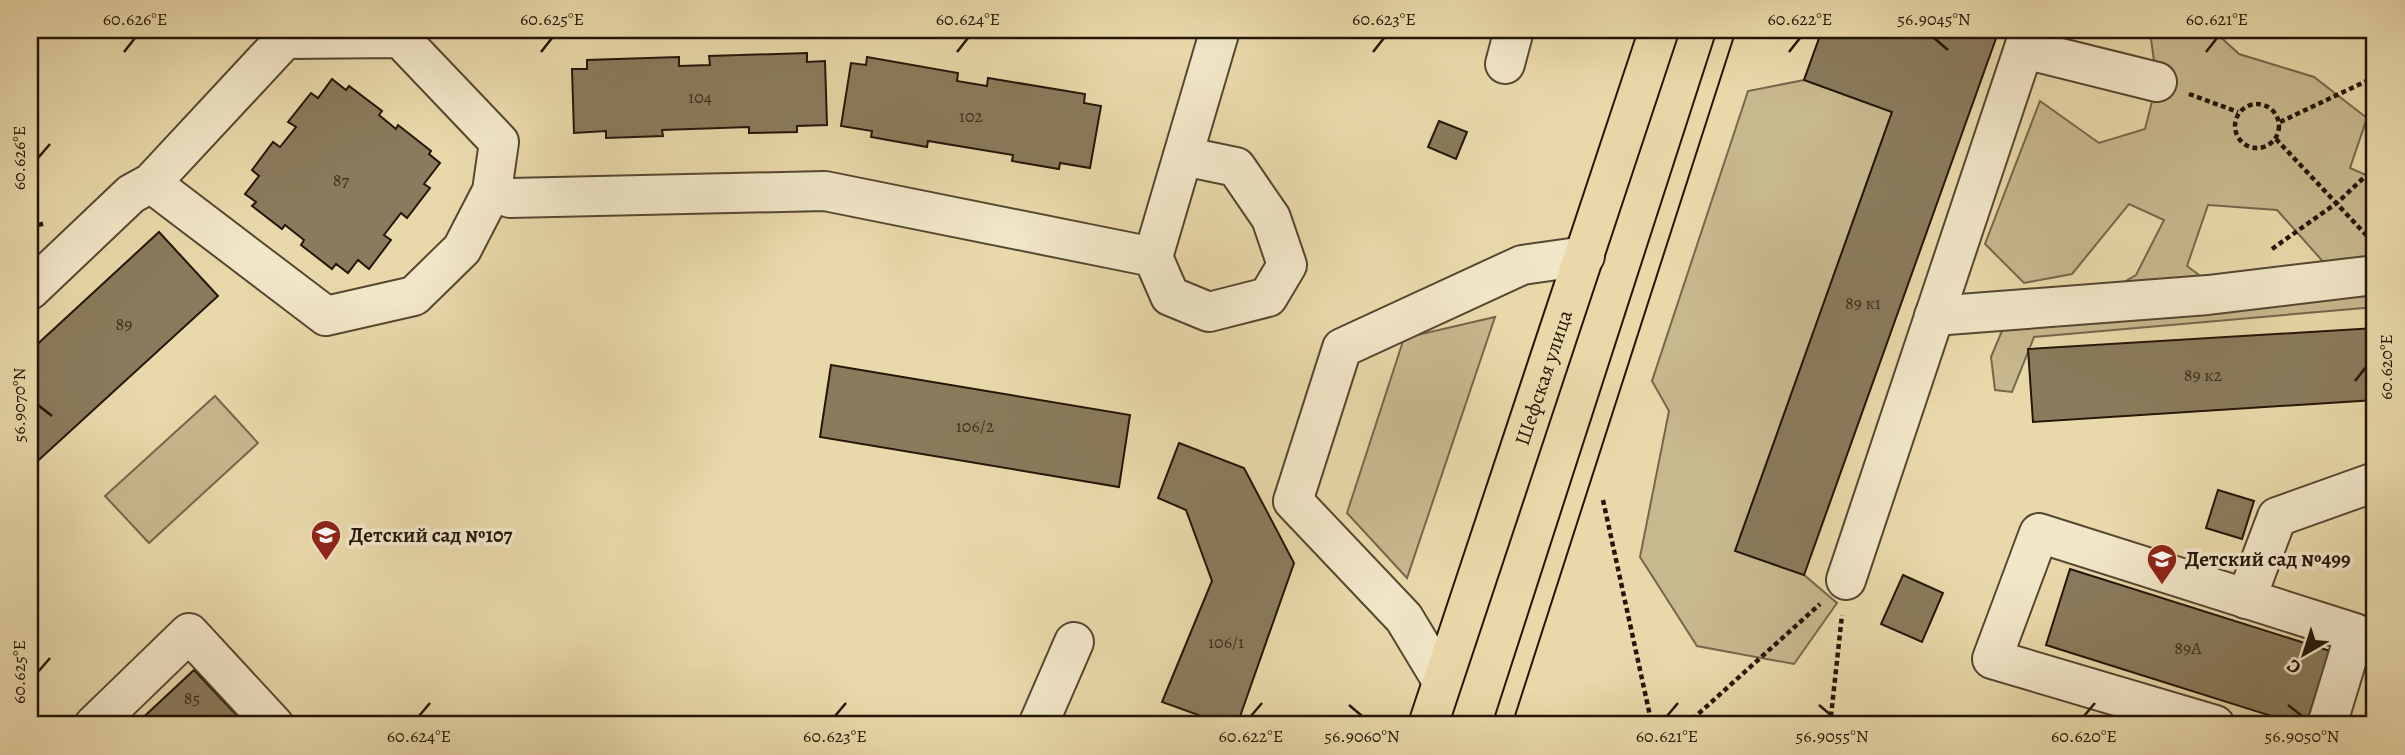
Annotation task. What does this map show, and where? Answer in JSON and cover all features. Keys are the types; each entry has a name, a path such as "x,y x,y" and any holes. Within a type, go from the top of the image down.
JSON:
{"main road":[{"name":"Шефская улица","path":"1428,725 1659,30"}],"lane":[{"path":"1183,156 1236,167 1271,218 1287,265 1268,297 1209,313 1170,296 1153,257 1220,30"},
{"path":"30,290 131,194 151,183 285,39 400,38 499,142 492,191 462,249 414,296 326,316 151,183"},
{"path":"1846,580 2027,39 2157,82"},
{"path":"492,191 510,198 825,191 1153,257"},
{"path":"1442,681 1404,618 1293,501 1342,348 1522,265 1585,256"},
{"path":"1934,316 2208,295 2375,275"},
{"path":"2246,599 2277,517 2375,482"},
{"path":"2215,725 1992,659 2039,533 2356,633 2327,725"},
{"path":"94,725 189,633 274,725"},
{"path":"1038,725 1074,642"}],"path":[{"path":"2280,122 2375,77"},
{"path":"2157,82 2238,112"},
{"path":"2253,103 2270,106 2280,122 2276,139 2260,149 2243,145 2234,130 2238,112 2253,103"},
{"path":"2276,139 2338,202 2375,245"},
{"path":"2262,257 2338,202 2375,167"},
{"path":"1603,500 1652,725"},
{"path":"1686,725 1846,580"},
{"path":"1830,725 1846,580"},
{"path":"1360,722 1371,725"}],"shaded area":[{"path":"2138,30 2213,30 2239,54 2314,77 2367,118 2350,168 2375,179 2375,307 2034,337 2012,392 1995,390 1991,357 2007,319 2064,316 2136,275 2164,220 2129,204 2072,274 2024,283 1985,244 2040,101 2099,143 2145,129 2157,82 2150,32","holes":["2208,205 2277,210 2326,265 2234,301 2187,266"]},
{"path":"1804,80 1892,112 1736,551 1804,575 1837,603 1794,664 1697,646 1640,557 1669,411 1652,381 1748,91"},
{"path":"1495,317 1407,578 1347,513 1404,338"},
{"path":"215,396 258,443 149,543 105,496"}],"building":[{"path":"1822,30 1999,30 1804,575 1735,551 1892,112 1804,80"},
{"path":"807,53 807,62 825,61 827,125 797,126 797,132 749,133 749,127 662,130 663,136 606,138 606,131 574,133 572,69 587,69 587,60 679,57 679,66 710,65 709,56"},
{"path":"867,57 958,73 957,81 987,86 988,78 1085,94 1084,103 1101,106 1090,168 1060,163 1059,169 1012,161 1013,155 928,141 927,147 871,137 872,131 841,126 851,63 866,65"},
{"path":"332,79 346,90 349,86 382,111 379,115 396,129 398,125 431,151 429,154 440,163 424,184 430,188 407,218 401,213 384,235 391,240 369,269 358,260 348,273 336,264 332,269 301,245 304,240 285,225 282,229 252,206 256,202 245,194 259,176 252,170 273,142 280,147 296,127 288,122 311,93 318,98"},
{"path":"1439,121 1467,132 1456,159 1428,147"},
{"path":"159,232 218,296 30,468 30,351"},
{"path":"2375,328 2375,400 2033,422 2028,349"},
{"path":"831,365 1130,415 1119,487 820,437"},
{"path":"1179,443 1244,468 1294,563 1237,725 1226,725 1162,702 1212,581 1186,510 1158,498"},
{"path":"2218,490 2254,501 2242,539 2206,528"},
{"path":"2070,569 2330,651 2306,725 2046,645"},
{"path":"1903,575 1943,593 1922,642 1881,624"},
{"path":"194,670 246,725 135,725"}],"tram line":[{"path":"1492,725 1717,30"},
{"path":"1512,725 1736,30"}],"place":[{"name":"Детский сад №107","path":"326,562"},
{"name":"Детский сад №499","path":"2162,586"}]}
